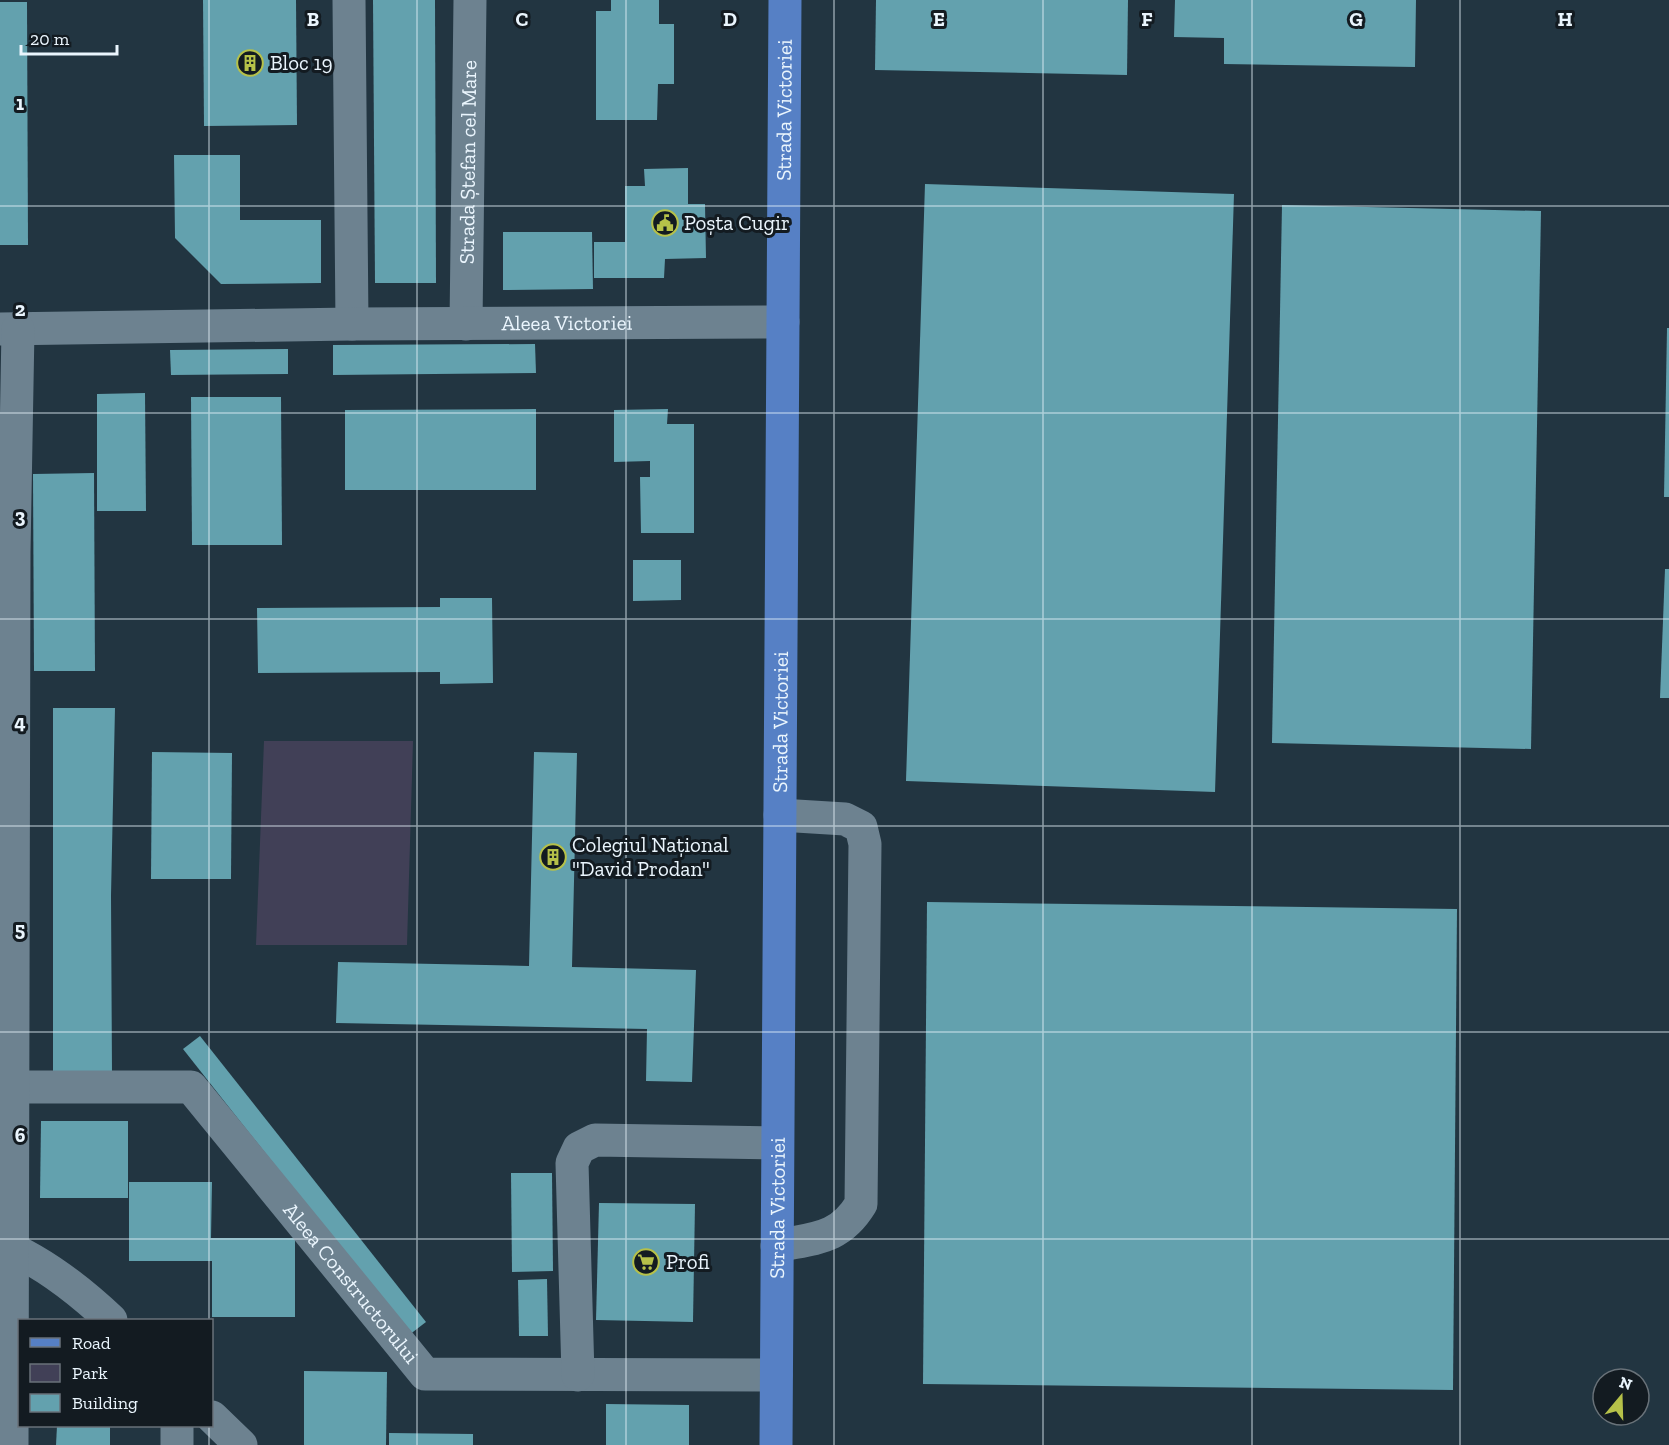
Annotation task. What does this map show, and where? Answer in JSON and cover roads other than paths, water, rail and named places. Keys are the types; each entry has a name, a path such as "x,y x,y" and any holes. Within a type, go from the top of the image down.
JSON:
{"main road":[{"name":"Strada Victoriei","path":"776,1445 785,0"}],"street":[{"path":"350,0 352,324"},
{"name":"Strada Ștefan cel Mare","path":"466,324 470,0"},
{"name":"Aleea Victoriei","path":"9,329 352,324 783,322"},
{"path":"9,329 14,552 12,1087 6,1246 12,1445"},
{"path":"777,1246 836,1233 850,1221 861,1204 866,844 861,827 845,819 780,815"},
{"name":"Aleea Constructorului","path":"12,1087 191,1088 424,1374 776,1375"},
{"path":"578,1375 572,1162 579,1148 595,1140 777,1143"},
{"path":"6,1246 80,1293 110,1319"},
{"path":"213,1418 241,1445"},
{"path":"177,1427 177,1445"}],"place":[{"name":"Bloc 19","path":"250,63"},
{"name":"Poșta Cugir","path":"665,223"},
{"name":"Colegiul Național \"David Prodan\"","path":"553,857"},
{"name":"Profi","path":"646,1262"}]}
